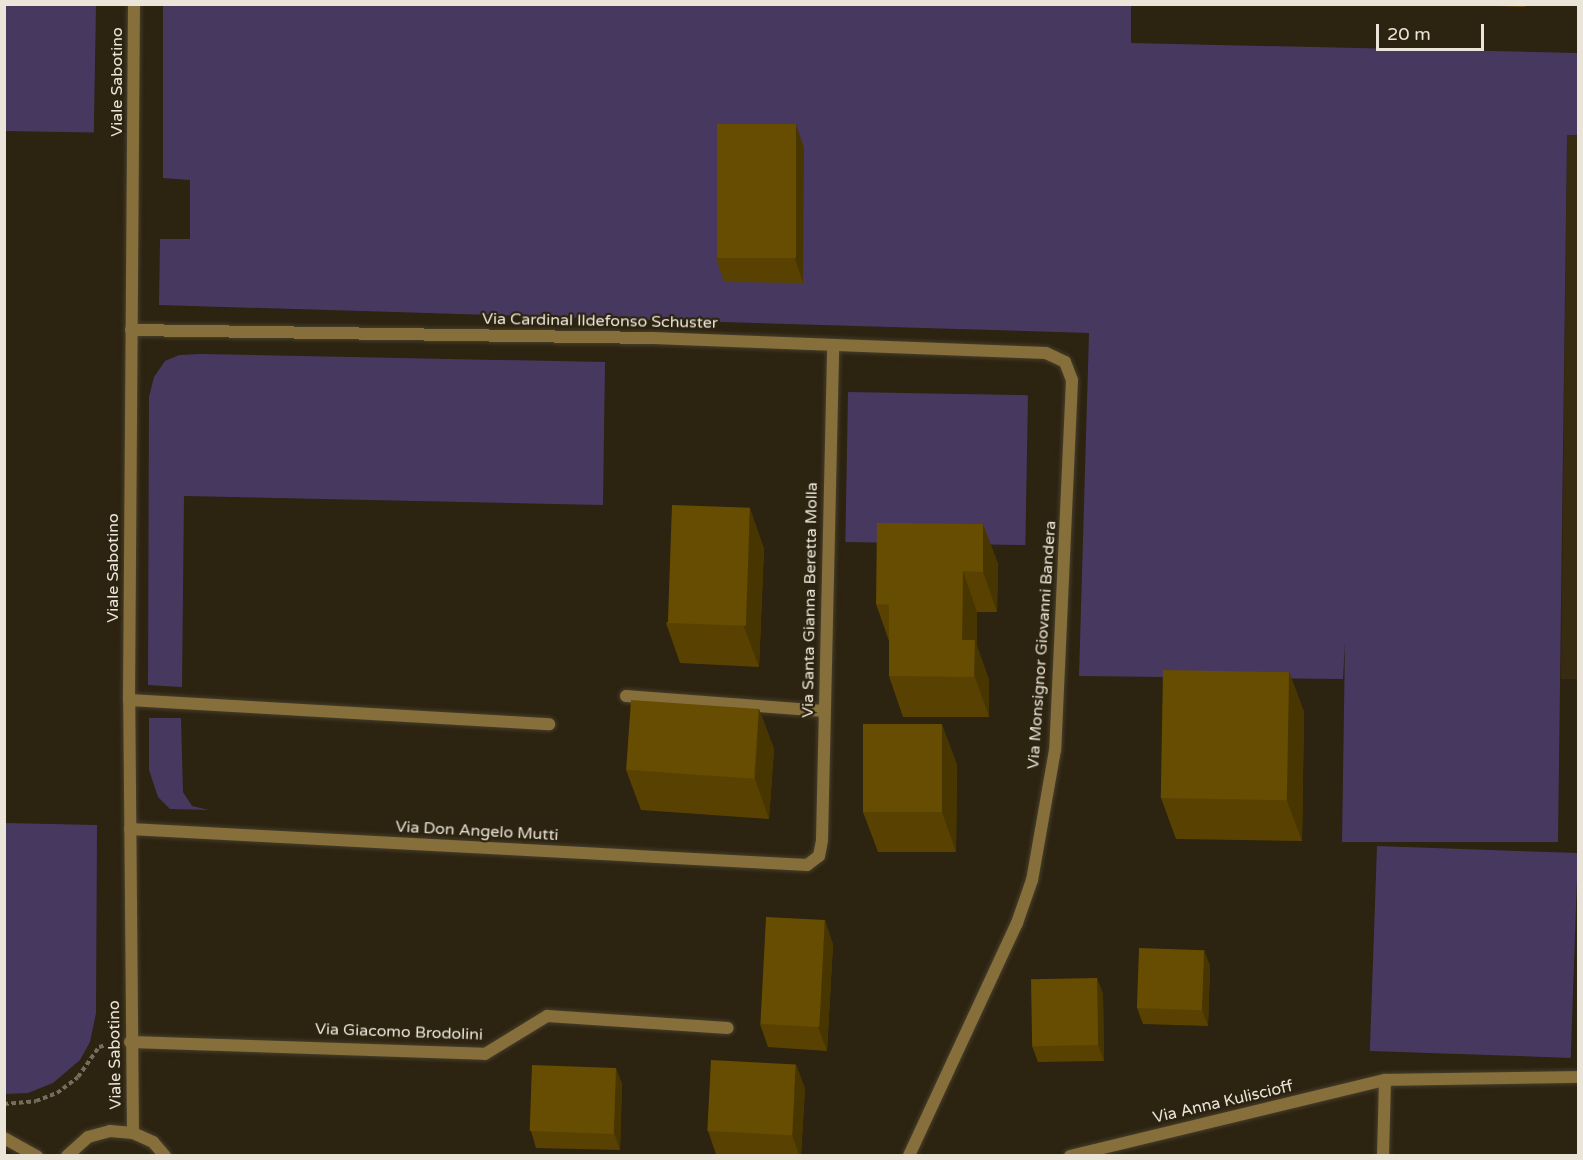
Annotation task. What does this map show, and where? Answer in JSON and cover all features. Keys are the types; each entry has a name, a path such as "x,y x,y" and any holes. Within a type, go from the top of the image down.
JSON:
{"street":[{"name":"Viale Sabotino","path":"133,1132 130,1042 129,700 134,4"},
{"name":"Via Cardinal Ildefonso Schuster","path":"131,330 653,338 1046,353 1065,362"},
{"name":"Via Santa Gianna Beretta Molla","path":"819,856 833,345"},
{"name":"Via Monsignor Giovanni Bandera","path":"909,1155 1017,923 1032,880 1055,750 1072,391 1072,373 1065,362"},
{"path":"626,696 824,711"},
{"path":"129,700 549,724"},
{"name":"Via Don Angelo Mutti","path":"130,829 789,866 807,865 819,856"},
{"name":"Via Giacomo Brodolini","path":"130,1042 485,1053 547,1016 728,1028"},
{"name":"Via Anna Kuliscioff","path":"1070,1155 1385,1080 1578,1077"},
{"path":"1383,1155 1385,1080"},
{"path":"67,1155 88,1137 110,1131 133,1132 153,1142 165,1155"},
{"path":"4,1138 17,1142 37,1155"},
{"path":"13,1155 17,1142"}],"path":[{"path":"4,1104 36,1101 57,1093 78,1077 99,1047 130,1042"}],"shaded area":[{"path":"5,4 96,6 94,133 4,131"},
{"path":"1131,4 1131,43 1578,53 1578,135 1567,135 1558,842 1342,842 1345,642 1343,679 1079,676 1089,333 159,305 160,239 190,239 190,180 163,178 163,5"},
{"path":"1567,135 1578,135 1578,679 1561,679"},
{"path":"179,355 605,362 603,505 184,496 182,687 148,685 149,397 154,377 165,361"},
{"path":"848,392 1028,395 1025,545 845,542"},
{"path":"149,718 181,718 183,792 192,806 209,810 170,809 158,797 149,770"},
{"path":"5,823 97,825 96,1013 90,1042 80,1060 53,1083 28,1093 5,1094"},
{"path":"1377,846 1578,853 1571,1058 1370,1051"}],"building":[{"path":"717,124 796,124 796,258 717,258"},
{"path":"672,505 750,508 746,626 668,623"},
{"path":"877,523 983,524 983,572 963,571 962,640 975,640 974,677 889,676 889,605 876,604"},
{"path":"1163,670 1289,672 1287,800 1161,798"},
{"path":"631,700 759,709 754,779 626,770"},
{"path":"863,724 942,724 942,812 863,812"},
{"path":"766,917 825,920 819,1027 760,1024"},
{"path":"1139,948 1204,950 1202,1010 1137,1008"},
{"path":"1097,978 1098,1045 1032,1046 1031,979"},
{"path":"711,1060 796,1064 792,1135 707,1131"},
{"path":"532,1065 616,1068 614,1134 530,1131"}]}
